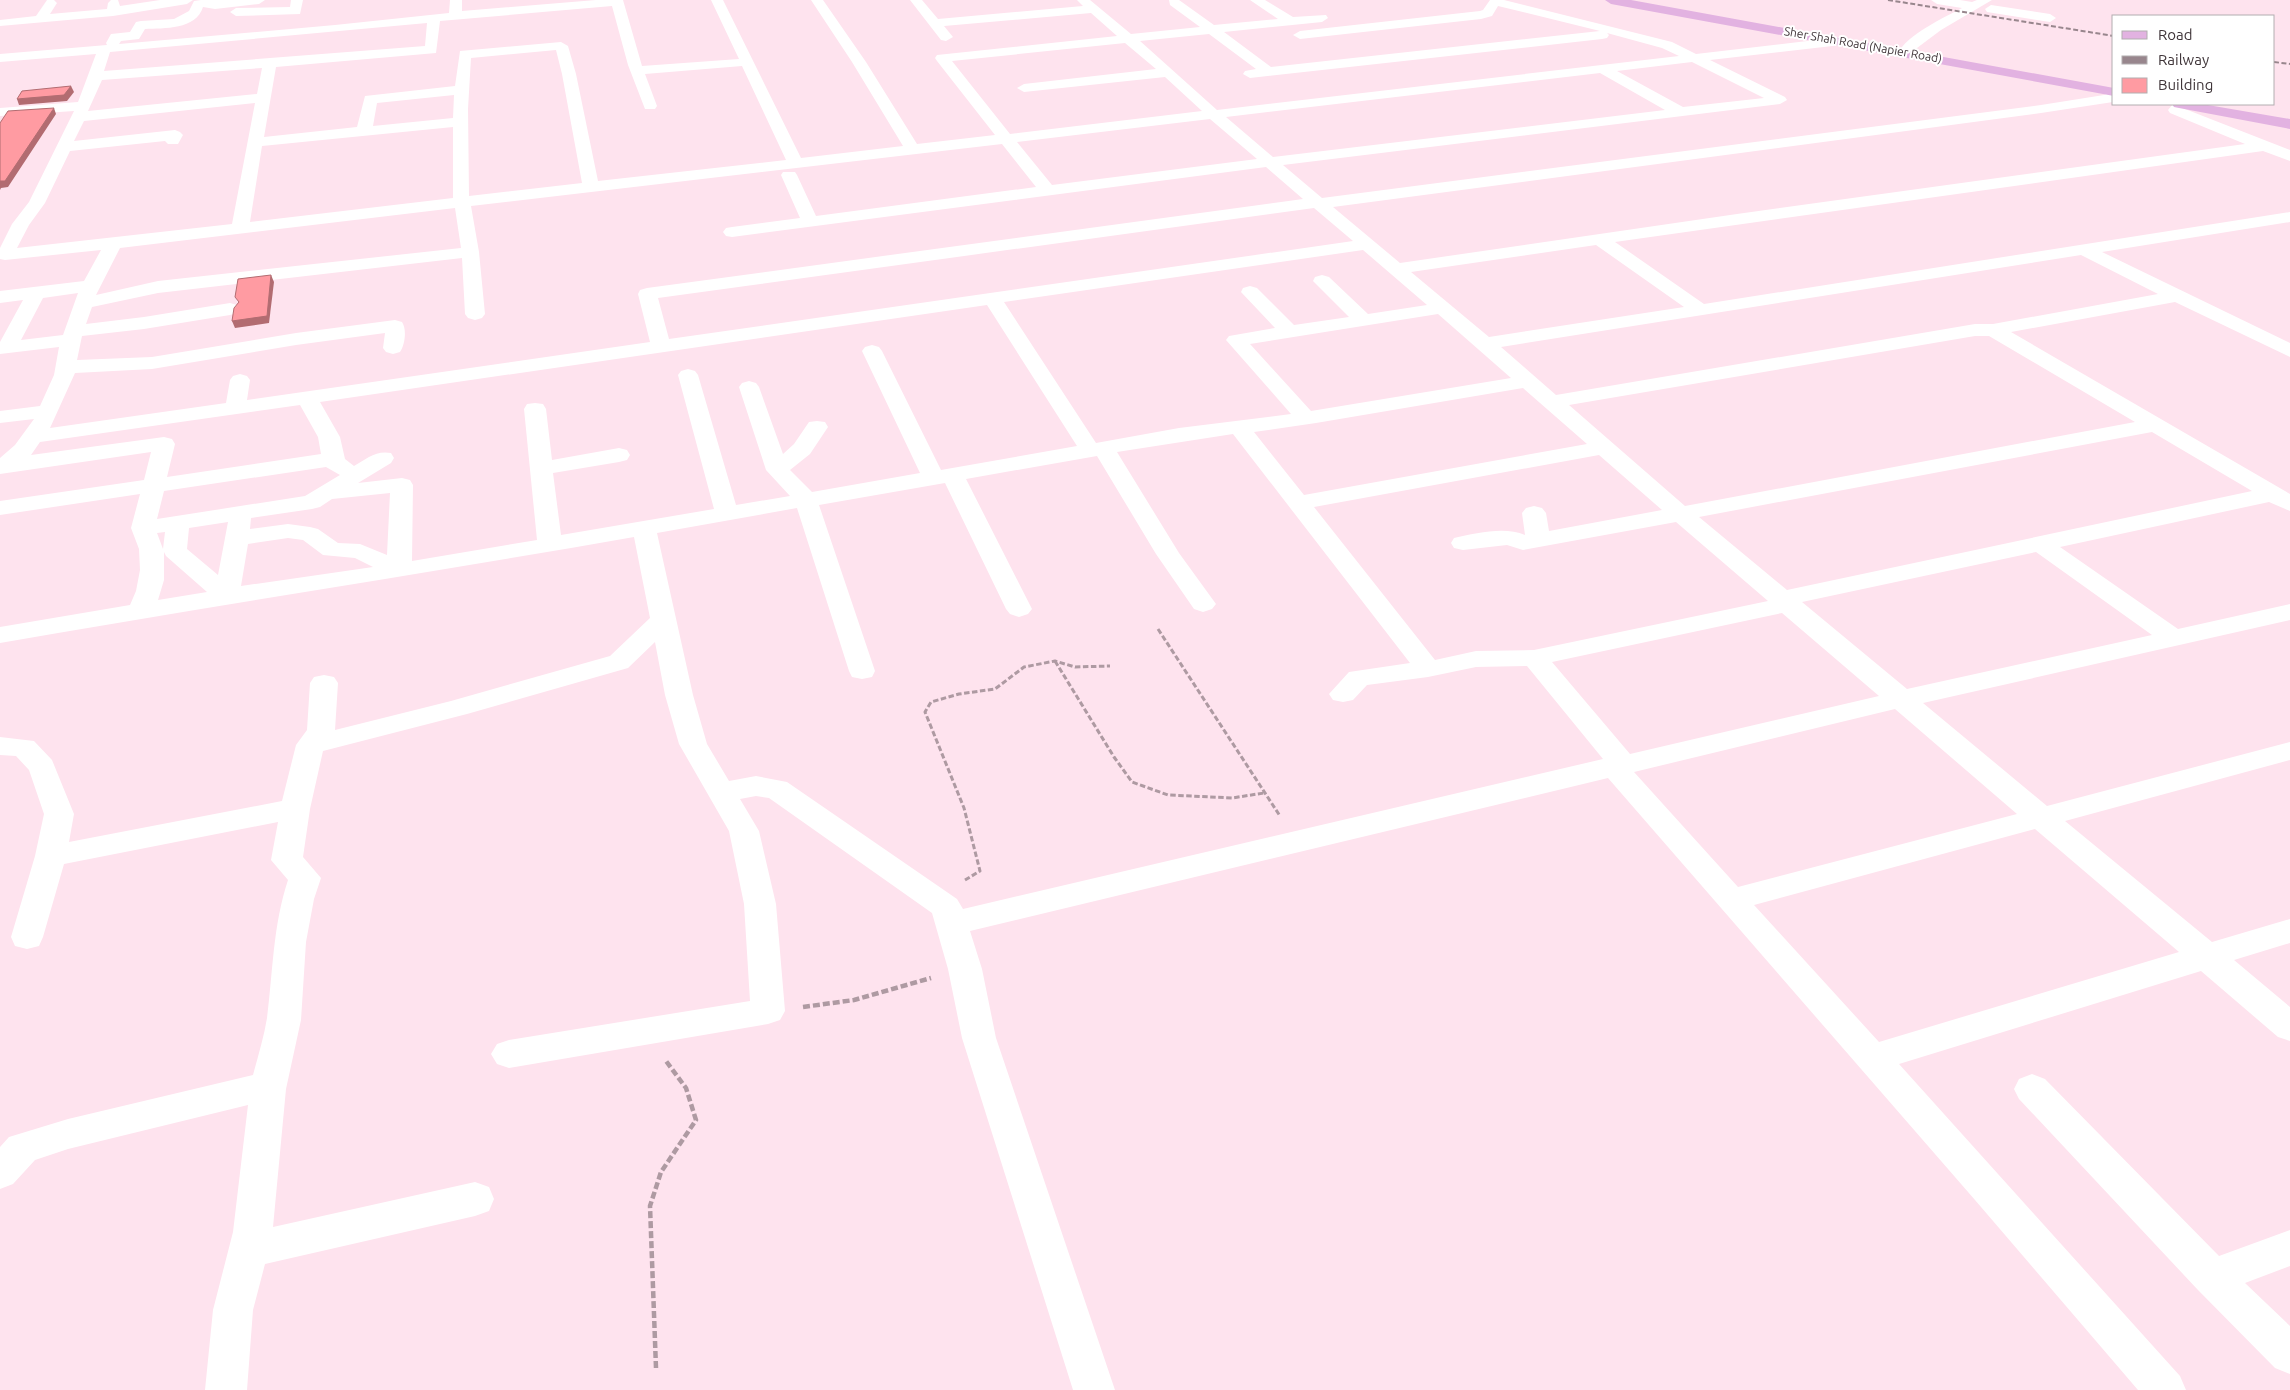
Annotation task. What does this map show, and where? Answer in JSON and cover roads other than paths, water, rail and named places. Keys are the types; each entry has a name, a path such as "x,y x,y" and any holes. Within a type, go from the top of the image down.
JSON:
{"main road":[{"name":"Sher Shah Road (Napier Road)","path":"1611,0 1841,41 2112,86"},
{"name":"Sher Shah Road (Napier Road)","path":"1634,0 1907,51 2112,93"},
{"path":"2186,105 2290,124"},
{"path":"2213,105 2290,119"}],"street":[{"path":"47,26 53,0"},
{"path":"2,23 47,26 113,12 115,6 166,5 187,0"},
{"path":"2,255 36,203 97,76 107,48 116,37 134,36 142,25 178,23 193,14 197,10 198,4 259,0"},
{"path":"193,14 296,11 297,0"},
{"path":"455,15 456,0"},
{"path":"717,0 747,62 792,169 810,222"},
{"path":"817,0 859,62 913,150"},
{"path":"916,0 961,56"},
{"path":"1257,0 1290,21"},
{"path":"732,232 1047,190 1780,100 1676,48 1624,33 1506,5 1496,0 1460,4"},
{"path":"1360,73 1346,63 1295,35 1481,15 1488,13 1496,0"},
{"path":"1937,0 1968,5"},
{"path":"0,58 335,29 455,15 617,1 650,106"},
{"path":"210,10 238,2"},
{"path":"1174,2 1229,42 1265,77 1346,63 1624,33 1641,26"},
{"path":"935,24 1088,4 1168,72 1214,115 1320,202 1682,515 2042,816 2290,1027"},
{"path":"1907,51 1936,27 1988,4 2050,18"},
{"path":"2,23 13,10"},
{"path":"504,26 505,11"},
{"path":"1353,14 1391,44 1414,55"},
{"path":"1195,16 1214,15"},
{"path":"1047,190 942,58 1337,16"},
{"path":"97,76 185,74 270,63 431,50 434,18"},
{"path":"1432,20 1498,58"},
{"path":"1229,42 1247,40"},
{"path":"2,255 461,202 792,169 913,150 1841,41"},
{"path":"475,314 465,211 461,202 460,90 465,54 504,49 561,46 569,74 591,188"},
{"path":"1027,49 1062,84"},
{"path":"1433,53 1456,67"},
{"path":"638,72 747,62"},
{"path":"240,228 270,63"},
{"path":"1515,68 1531,77"},
{"path":"1603,69 1680,112"},
{"path":"1024,88 1168,72"},
{"path":"1375,84 1390,94"},
{"path":"364,131 370,99 460,90"},
{"path":"661,346 647,294 1320,202 2041,109 2108,99 2112,95"},
{"path":"0,112 80,111 263,98"},
{"path":"2179,105 2175,110 2290,156"},
{"path":"255,142 460,122"},
{"path":"62,147 175,135 173,141"},
{"path":"1398,269 2262,146"},
{"path":"1485,344 2290,217"},
{"path":"1598,240 1702,311"},
{"path":"3,466 23,450 48,411 64,375 72,335 87,295 113,243"},
{"path":"32,437 1369,244"},
{"path":"2082,250 2290,351"},
{"path":"0,297 36,293 87,295 470,252"},
{"path":"1322,281 1363,320"},
{"path":"1250,292 1289,331"},
{"path":"4,347 36,293"},
{"path":"1552,402 1975,330 1992,330 2175,296"},
{"path":"992,298 1203,604"},
{"path":"1306,418 1236,340 1443,308"},
{"path":"4,347 230,309"},
{"path":"65,367 152,363 296,339 395,326 393,348"},
{"path":"1992,330 2281,499"},
{"path":"872,351 1019,609"},
{"path":"688,375 727,513"},
{"path":"235,409 240,380"},
{"path":"0,635 227,596 399,570 1096,449 1306,418 1528,381"},
{"path":"749,387 777,470 806,499 862,672"},
{"path":"307,398 329,437 334,462 355,475"},
{"path":"535,409 550,544"},
{"path":"0,417 48,411"},
{"path":"1464,543 1510,537 1523,543 1682,515 1894,473 2154,425"},
{"path":"777,470 802,449 816,427"},
{"path":"1239,427 1428,668"},
{"path":"3,466 164,444 143,528 150,541 153,576 149,596 140,611"},
{"path":"1300,503 1604,447"},
{"path":"542,468 619,454"},
{"path":"143,528 312,502 383,458"},
{"path":"0,508 333,459"},
{"path":"327,494 402,485 399,570"},
{"path":"1343,694 1359,678 1476,659 1534,658 2040,544 2281,499"},
{"path":"1534,512 1538,540"},
{"path":"227,596 241,513"},
{"path":"178,523 175,551 227,596"},
{"path":"509,1054 768,1011 760,904 744,832 693,744 672,660 644,528"},
{"path":"237,538 288,531 310,534 332,550 360,551 399,570"},
{"path":"2040,544 2174,638"},
{"path":"943,911 1298,841 1902,699 2290,612"},
{"path":"310,745 584,673 619,662 664,620"},
{"path":"631,652 672,660"},
{"path":"1534,658 1618,765 1731,900 1989,1188 2165,1390"},
{"path":"267,1092 284,1020 290,942 298,899 305,878 287,860 310,745 322,730 324,683"},
{"path":"0,746 24,748 42,767 59,814 51,856 27,937"},
{"path":"1731,900 2290,751"},
{"path":"721,792 756,786 776,789 943,911 965,969 979,1038 1094,1390"},
{"path":"51,856 296,809"},
{"path":"1872,1058 2290,931"},
{"path":"0,1173 22,1148 68,1134 268,1086 253,1232 233,1310 226,1390"},
{"path":"2032,1089 2212,1277 2290,1354"},
{"path":"249,1250 475,1199"},
{"path":"2212,1277 2290,1248"}],"railway":[{"path":"1888,0 2112,36"},
{"path":"2275,62 2290,64"}]}
